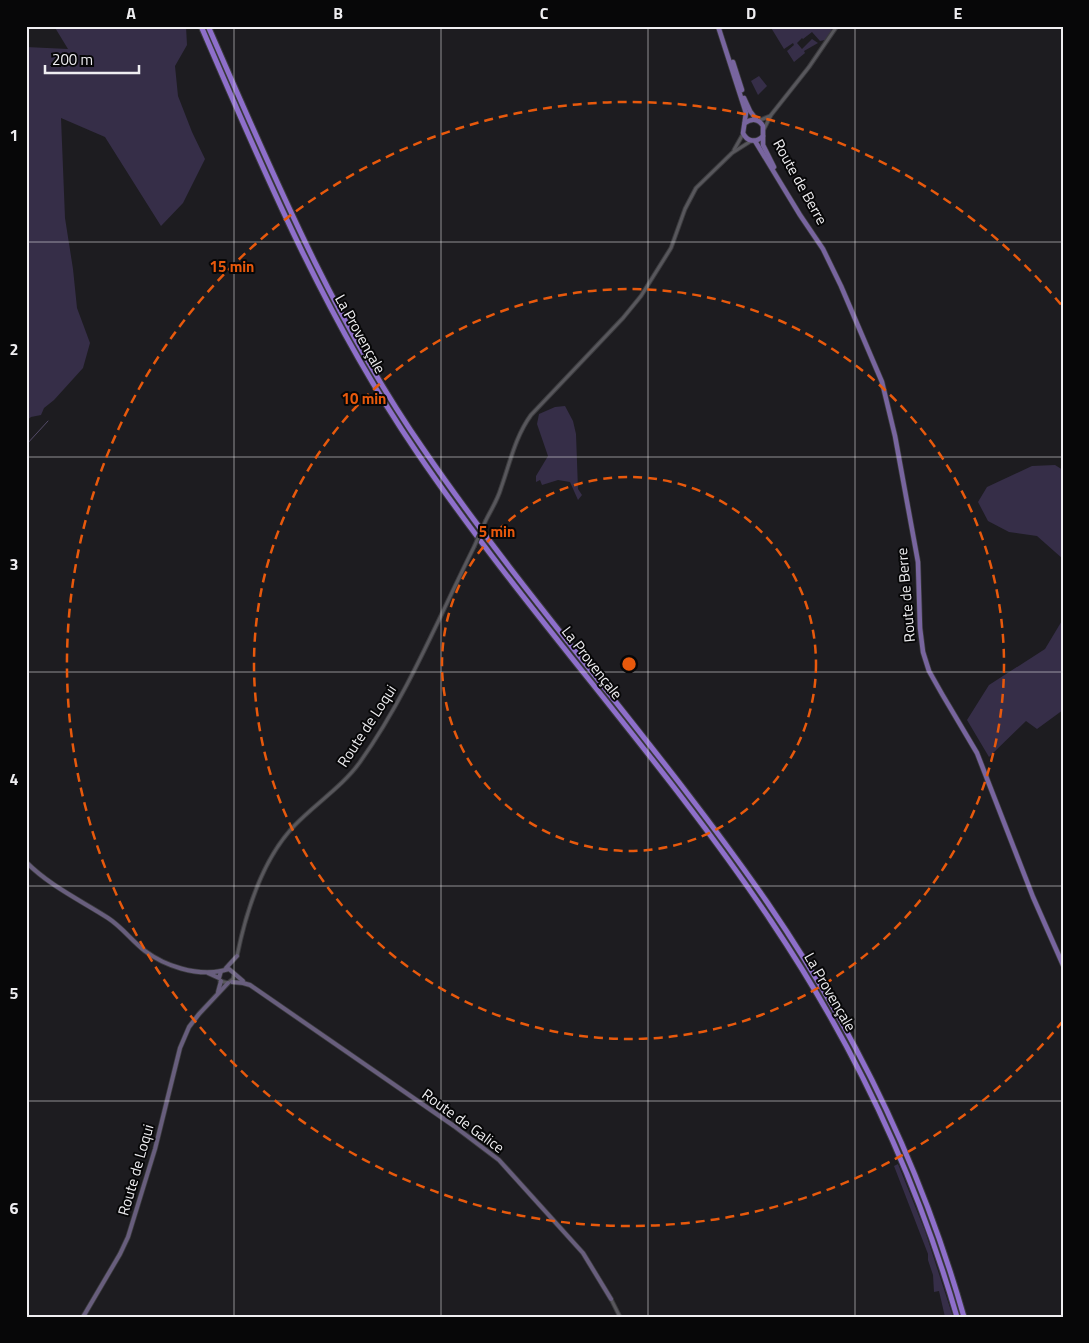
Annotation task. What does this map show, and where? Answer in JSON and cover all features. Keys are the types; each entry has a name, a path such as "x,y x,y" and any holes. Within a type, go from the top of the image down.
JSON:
{"highway":[{"name":"La Provençale","path":"201,26 295,237 335,317 383,400 416,452 465,520 712,837 769,917 817,994 858,1067 902,1161 932,1239 957,1317"},
{"name":"La Provençale","path":"208,26 280,189 321,275 359,346 400,414 471,516 718,833 769,905 823,990 864,1064 905,1152 938,1236 964,1317"}],"main road":[{"path":"719,26 746,102 764,126 763,136 753,141 743,133 746,113 719,26"},
{"path":"746,123 757,119"},
{"name":"Route de Berre","path":"763,136 763,145 769,158 818,240 841,286 870,351 886,394 918,562 920,628 929,671 977,753 1033,897 1063,965"},
{"name":"Route de Berre","path":"753,141 818,240"},
{"path":"26,862 40,876 114,922 146,952 177,967 206,972 221,970 226,968 237,956"},
{"path":"233,973 237,956"},
{"name":"Route de Galice","path":"226,968 454,1126 498,1160 583,1253 610,1299"},
{"path":"216,996 221,970"},
{"path":"206,972 220,980"},
{"path":"230,982 248,984"},
{"name":"Route de Loqui","path":"83,1317 128,1237 155,1148 180,1048 192,1022 230,982"}],"street":[{"path":"764,130 771,116 809,67 837,26"},
{"path":"757,119 771,116"},
{"path":"732,153 738,146 743,133"},
{"path":"732,153 753,141"},
{"name":"Route de Loqui","path":"237,956 256,891 275,851 294,826 345,779 359,763 401,694 501,490 517,439 524,424 623,318 641,296 671,248 685,210 696,188 732,153"},
{"path":"220,980 230,982 233,973"},
{"name":"Route de Galice","path":"610,1299 620,1317"}],"shaded area":[{"path":"54,26 186,26 187,45 175,66 178,96 205,159 183,203 161,226 105,137 61,118 65,218 77,308 90,343 83,368 54,400 44,408 41,415 31,417 26,421 26,47 68,49"},
{"path":"770,26 826,26 832,30 825,40 820,41 812,32 802,38 797,43 802,49 812,39 818,43 804,51 805,53 794,62 787,51 794,45 793,43 784,49"},
{"path":"759,76 767,86 758,95 751,81"},
{"path":"565,406 573,421 576,434 578,489 582,495 578,500 570,482 558,480 542,485 540,480 536,482 536,476 548,456 537,424 539,414 555,407"},
{"path":"1055,465 1063,470 1063,559 1037,536 1009,532 988,521 978,502 987,487 1032,466"},
{"path":"1063,619 1063,710 1037,729 1026,721 989,757 967,720 989,685 1045,649"},
{"path":"898,1164 925,1231 953,1317 945,1317 939,1291 934,1292 933,1275 928,1254 894,1166"}],"waterway":[{"path":"26,445 48,421"}]}
